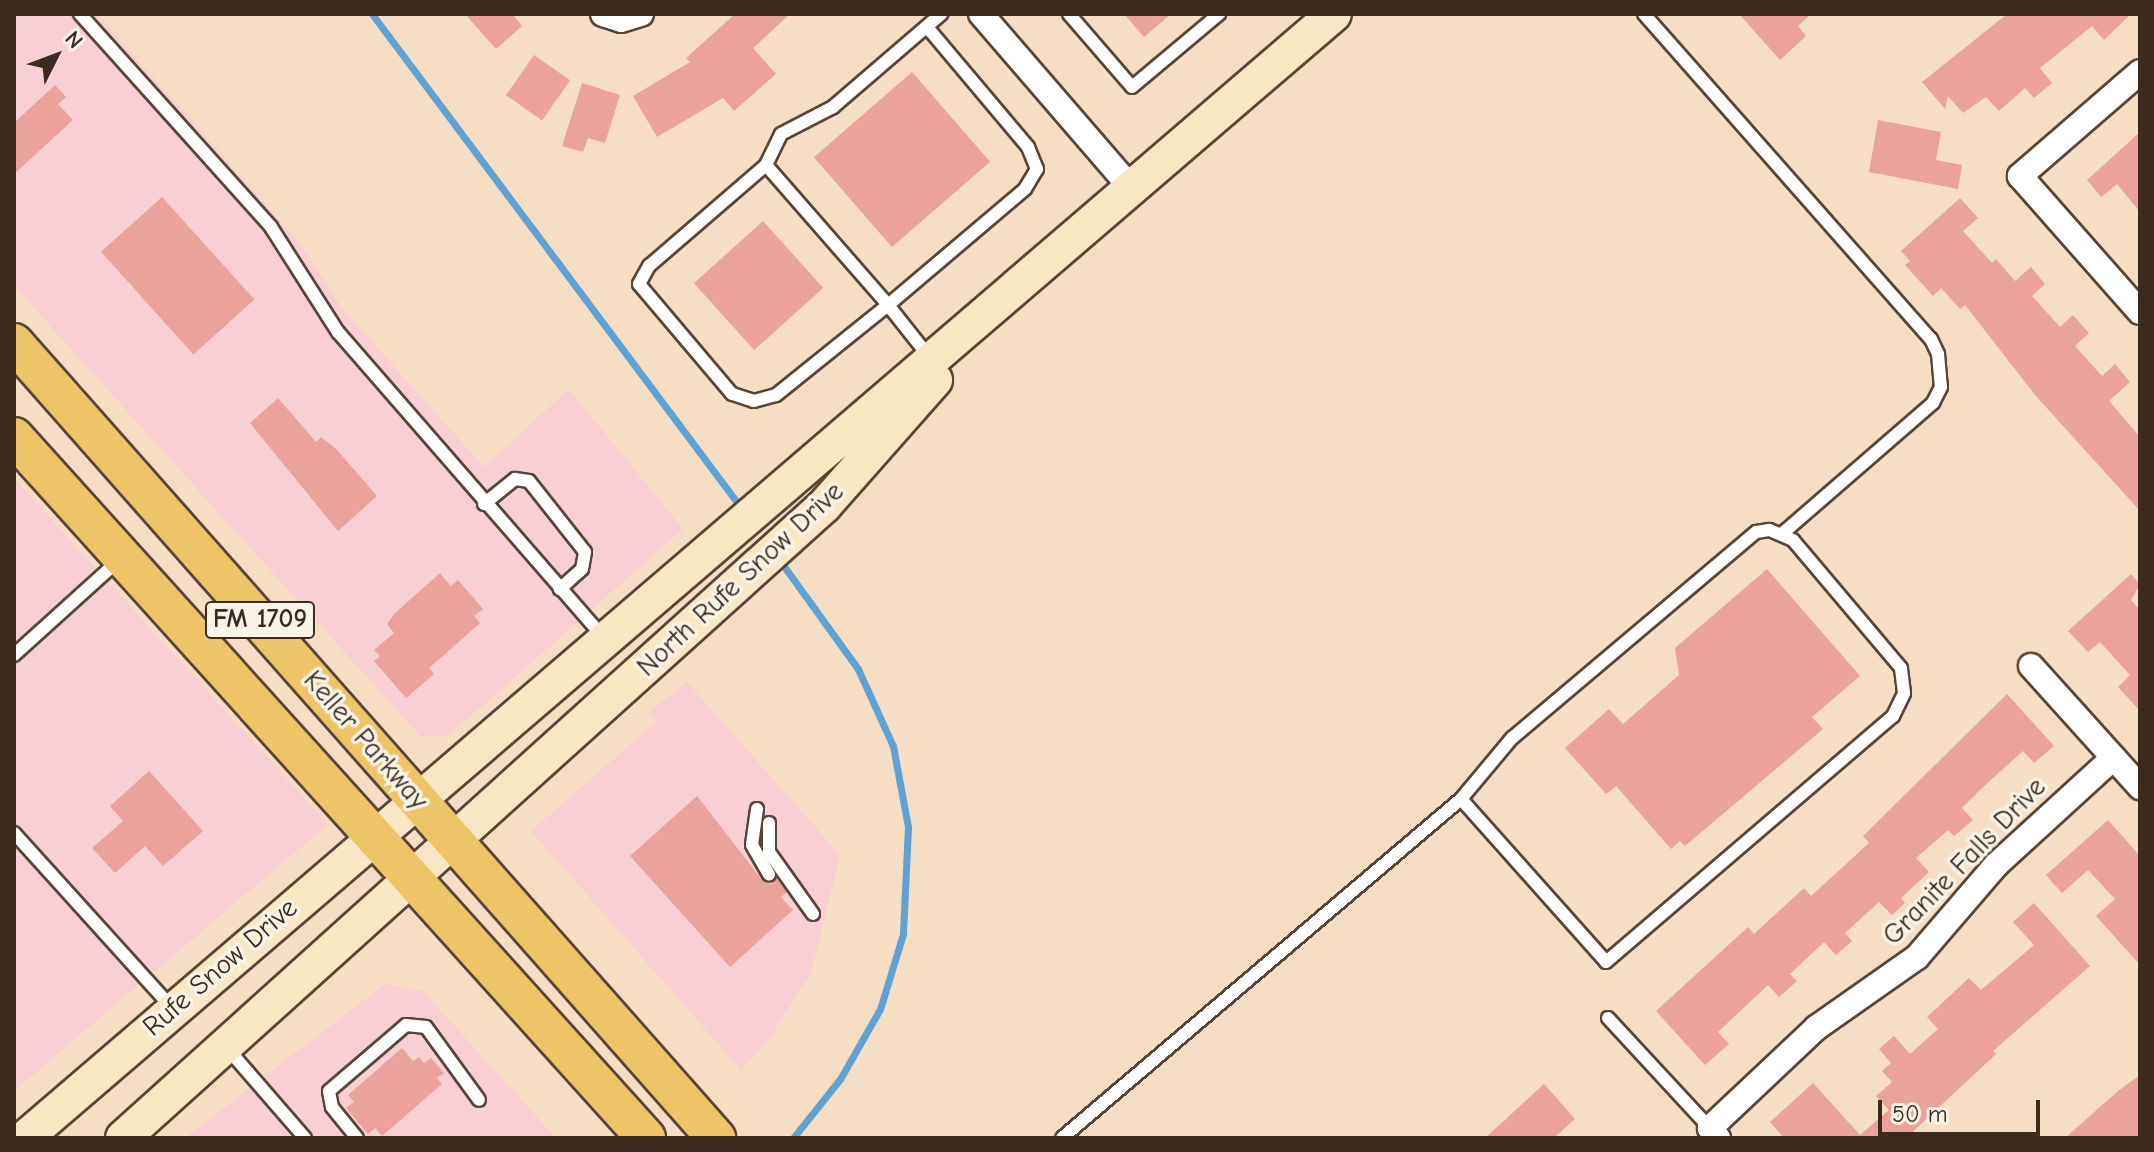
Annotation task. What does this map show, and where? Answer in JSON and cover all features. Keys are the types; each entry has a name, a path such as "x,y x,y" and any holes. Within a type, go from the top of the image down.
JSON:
{"main road":[{"name":"North Rufe Snow Drive","path":"419,801 1334,14"},
{"name":"North Rufe Snow Drive","path":"454,840 824,506 1006,298"},
{"name":"Keller Parkway","path":"14,343 716,1138"},
{"name":"Keller Parkway","path":"14,437 643,1137"},
{"path":"607,641 636,675"},
{"name":"Rufe Snow Drive","path":"25,1138 419,801"},
{"path":"123,1138 454,840"}],"street":[{"path":"603,14 621,20 641,14"},
{"path":"981,14 1132,189"},
{"path":"2140,72 2020,176 2140,312"},
{"path":"2031,666 2140,787"},
{"name":"Granite Falls Drive","path":"1714,1133 1816,1028 1917,957 1996,865 2113,758"}],"lane":[{"path":"80,14 287,246 338,332 435,437 484,504 607,641"},
{"path":"927,27 1028,147 1037,169 1025,189 776,395 754,401 732,394 639,284 649,266 766,165 781,134 833,107 941,14"},
{"path":"1069,14 1132,87 1219,14"},
{"path":"1644,14 1931,339 1938,354 1941,387 1933,403 1782,534"},
{"path":"766,165 932,360"},
{"path":"484,504 515,479 529,481 585,552 582,569 560,589"},
{"path":"1062,1138 1461,799 1512,738 1743,538 1769,530 1782,534 1894,656 1905,680 1901,705 1606,962 1461,799"},
{"path":"14,655 121,558"},
{"path":"757,809 752,845 769,875"},
{"path":"769,823 769,852 811,917 786,893"},
{"path":"14,833 173,1009"},
{"path":"1608,1018 1714,1133"},
{"path":"357,1138 332,1107 329,1091 406,1025 426,1027 479,1100"},
{"path":"225,1046 305,1138"}],"shaded area":[{"path":"14,14 97,14 300,243 342,308 484,467 569,389 683,529 448,736 421,737 14,286"},
{"path":"14,478 328,824 14,1091"},
{"path":"687,682 840,855 811,973 766,1043 741,1070 531,831 656,722 648,713"},
{"path":"385,984 423,991 556,1138 185,1138"}],"building":[{"path":"465,14 512,14 522,26 496,49"},
{"path":"735,14 790,14 753,48 776,74 734,111 723,98 657,137 633,96 690,62 686,58"},
{"path":"1124,14 1171,14 1144,37"},
{"path":"1739,14 1811,14 1798,26 1806,36 1780,60"},
{"path":"2007,14 2131,14 2104,40 2092,26 2040,68 2052,83 2034,98 2025,88 1999,111 1986,97 1963,113 1948,96 1945,109 1922,82"},
{"path":"534,55 570,80 542,120 506,95"},
{"path":"912,72 990,162 892,247 814,157"},
{"path":"582,83 620,95 605,143 588,138 583,152 562,146"},
{"path":"55,85 66,97 58,104 73,120 14,174 14,123"},
{"path":"1878,120 1941,132 1936,160 1962,165 1958,189 1869,172"},
{"path":"2140,132 2140,212 2117,184 2101,197 2087,180"},
{"path":"162,197 254,300 193,354 101,252"},
{"path":"1960,198 1978,218 1963,231 1992,263 1996,259 2015,281 2031,267 2045,284 2032,296 2060,327 2073,315 2089,333 2075,346 2102,376 2115,364 2130,382 2109,401 2140,437 2140,511 2036,396 1965,305 1960,309 1941,288 1933,296 1905,265 1910,261 1901,251"},
{"path":"763,221 823,288 754,350 694,283"},
{"path":"278,398 316,442 321,437 337,450 377,496 338,531 250,423"},
{"path":"1767,569 1860,676 1812,717 1823,729 1685,846 1680,841 1671,849 1616,786 1606,794 1565,748 1609,709 1623,724 1679,675 1675,648"},
{"path":"440,573 451,586 458,580 483,609 474,616 480,623 429,668 434,674 406,698 374,661 380,656 374,650 394,633 387,624 395,613"},
{"path":"2131,574 2140,584 2131,600 2140,610 2140,711 2118,687 2130,675 2100,642 2088,652 2068,631"},
{"path":"2007,694 2054,746 2034,763 2023,751 1982,788 1962,808 1973,820 1954,836 1948,830 1916,858 1929,872 1901,898 1905,903 1892,915 1879,902 1845,933 1852,941 1836,955 1824,942 1790,974 1797,981 1779,997 1768,985 1718,1032 1729,1044 1705,1065 1656,1011 1748,927 1754,934 1804,888 1811,896 1869,843 1863,836"},
{"path":"149,771 203,831 163,866 145,846 115,873 92,848 123,821 110,806"},
{"path":"697,796 762,880 770,884 777,879 787,892 781,897 793,910 730,967 630,856"},
{"path":"2108,820 2140,856 2140,965 2096,916 2115,899 2088,870 2062,893 2046,875"},
{"path":"2034,903 2090,966 1993,1051 1996,1054 1906,1138 1784,1138 1770,1122 1813,1083 1860,1135 1889,1110 1876,1096 1892,1082 1882,1071 1891,1063 1879,1049 1894,1036 1910,1054 1938,1029 1927,1017 1969,978 1981,990 2034,945 2013,922"},
{"path":"402,1048 413,1061 419,1057 424,1063 431,1058 444,1073 437,1078 442,1084 382,1136 375,1128 368,1134 346,1108 354,1102 348,1095"},
{"path":"2140,1075 2140,1138 2065,1138 2118,1091"},
{"path":"1544,1084 1575,1119 1554,1138 1485,1138"}],"waterway":[{"path":"372,14 742,509"},
{"path":"778,558 858,669 893,746 908,827 903,934 880,1009 840,1079 793,1138"}]}
